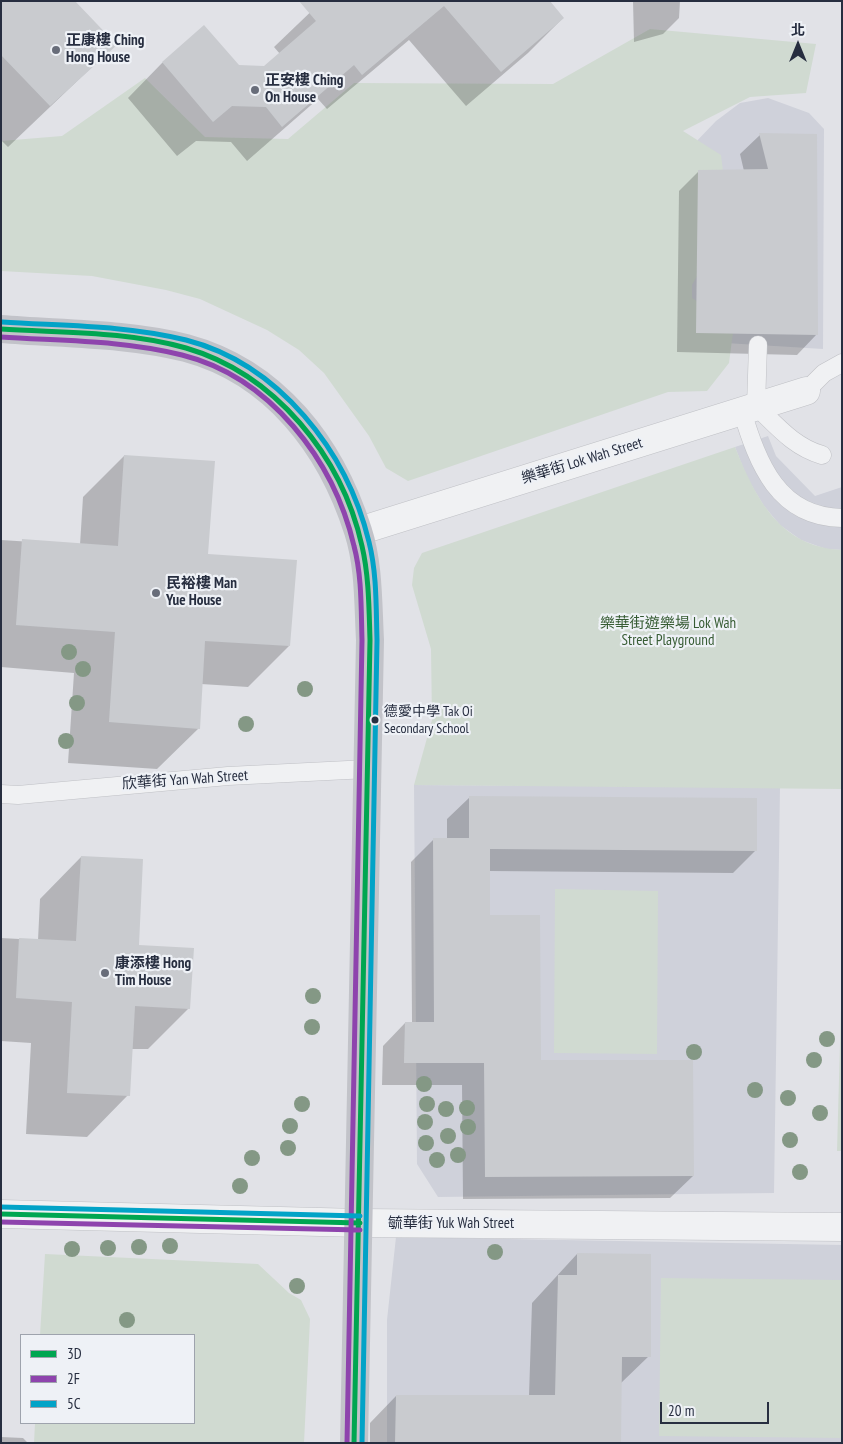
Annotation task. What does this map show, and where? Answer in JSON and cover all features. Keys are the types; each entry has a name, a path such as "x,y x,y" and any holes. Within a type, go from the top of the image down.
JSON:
{"main road":[{"path":"1,329 161,343 211,357 237,369 278,398 306,426 323,451 340,484 358,531 368,587 370,640 360,1223 354,1443"}],"street":[{"name":"樂華街 Lok Wah Street","path":"358,531 806,390"},
{"name":"毓華街 Yuk Wah Street","path":"1,1214 360,1223 842,1227"}],"lane":[{"path":"758,345 749,409 762,467 778,490 800,508 824,518 842,518"},
{"path":"806,390 824,373 842,363"},
{"path":"749,409 806,450 822,455"},
{"name":"欣華街 Yan Wah Street","path":"1,794 228,776 368,769"}],"shaded area":[{"path":"768,98 809,113 824,129 823,349 692,341 692,146 716,121 740,103"},
{"path":"768,436 776,456 815,496 842,487 842,550 826,549 801,540 780,525 764,506 747,478 735,447"},
{"path":"414,785 780,787 774,1193 438,1197 417,1164"},
{"path":"396,1237 842,1245 842,1443 387,1443 387,1320"}],"green space":[{"path":"650,29 816,44 806,93 750,97 683,131 721,155 729,221 692,285 692,298 734,325 729,363 707,391 668,392 408,481 386,468 369,436 324,373 299,350 267,330 200,299 166,290 92,276 1,271 1,141 62,136 145,78 205,137 288,139 354,83 553,84"},
{"name":"樂華街遊樂場 Lok Wah Street Playground","path":"735,447 762,502 786,530 802,540 820,547 842,550 842,789 414,785 432,720 431,649 412,585 414,568 422,553"},
{"path":"555,889 658,891 657,1054 554,1053"},
{"path":"842,972 842,1151 837,1151"},
{"path":"45,1254 258,1264 289,1293 301,1300 310,1319 304,1443 34,1443 35,1424 195,1424 195,1334 40,1334"},
{"path":"661,1278 842,1280 842,1438 659,1436"}],"building":[{"name":"正康樓 Ching Hong House","path":"1,1 75,1 117,45 50,106 1,55"},
{"path":"299,1 550,1 564,18 501,72 444,6 362,75 354,65 282,127 266,107 232,106 213,122 162,62 204,25 239,65 264,66 316,21"},
{"path":"759,133 817,134 818,335 696,333 698,170 768,169"},
{"name":"民裕樓 Man Yue House","path":"124,455 215,461 208,554 297,560 290,646 205,641 200,729 109,722 115,632 16,625 22,539 118,546"},
{"path":"469,796 757,798 757,851 490,849 490,915 540,915 541,1060 693,1060 694,1176 485,1177 484,1063 404,1063 405,1022 434,1022 433,838 469,838"},
{"name":"康添樓 Hong Tim House","path":"81,856 143,859 139,945 194,948 190,1009 135,1006 130,1096 67,1093 72,1002 16,998 19,938 76,941"},
{"path":"577,1253 651,1254 651,1357 622,1357 621,1443 395,1443 396,1395 555,1395 558,1275 577,1275"}],"transit line":[{"name":"5C","path":"2,322 141,331 186,340 220,352 251,369 279,390 304,416 326,444 344,475 359,508 369,542 373,566 376,591 377,640 362,1443"},
{"name":"3D","path":"1,329 141,338 186,348 218,360 248,377 276,398 300,423 321,451 339,481 352,513 362,546 366,569 370,640 354,1443"},
{"name":"2F","path":"1,337 137,346 182,355 214,366 243,382 270,402 294,427 314,454 331,483 344,514 354,546 358,569 361,593 362,640 347,1443"},
{"name":"5C","path":"1,1207 360,1216"},
{"name":"3D","path":"1,1214 360,1223"},
{"name":"2F","path":"1,1222 360,1230"}],"place":[{"name":"正康樓 Ching Hong House","path":"56,50"},
{"name":"正安樓 Ching On House","path":"255,90"},
{"name":"民裕樓 Man Yue House","path":"156,593"},
{"name":"德愛中學 Tak Oi Secondary School","path":"375,720"},
{"name":"康添樓 Hong Tim House","path":"105,973"}]}
